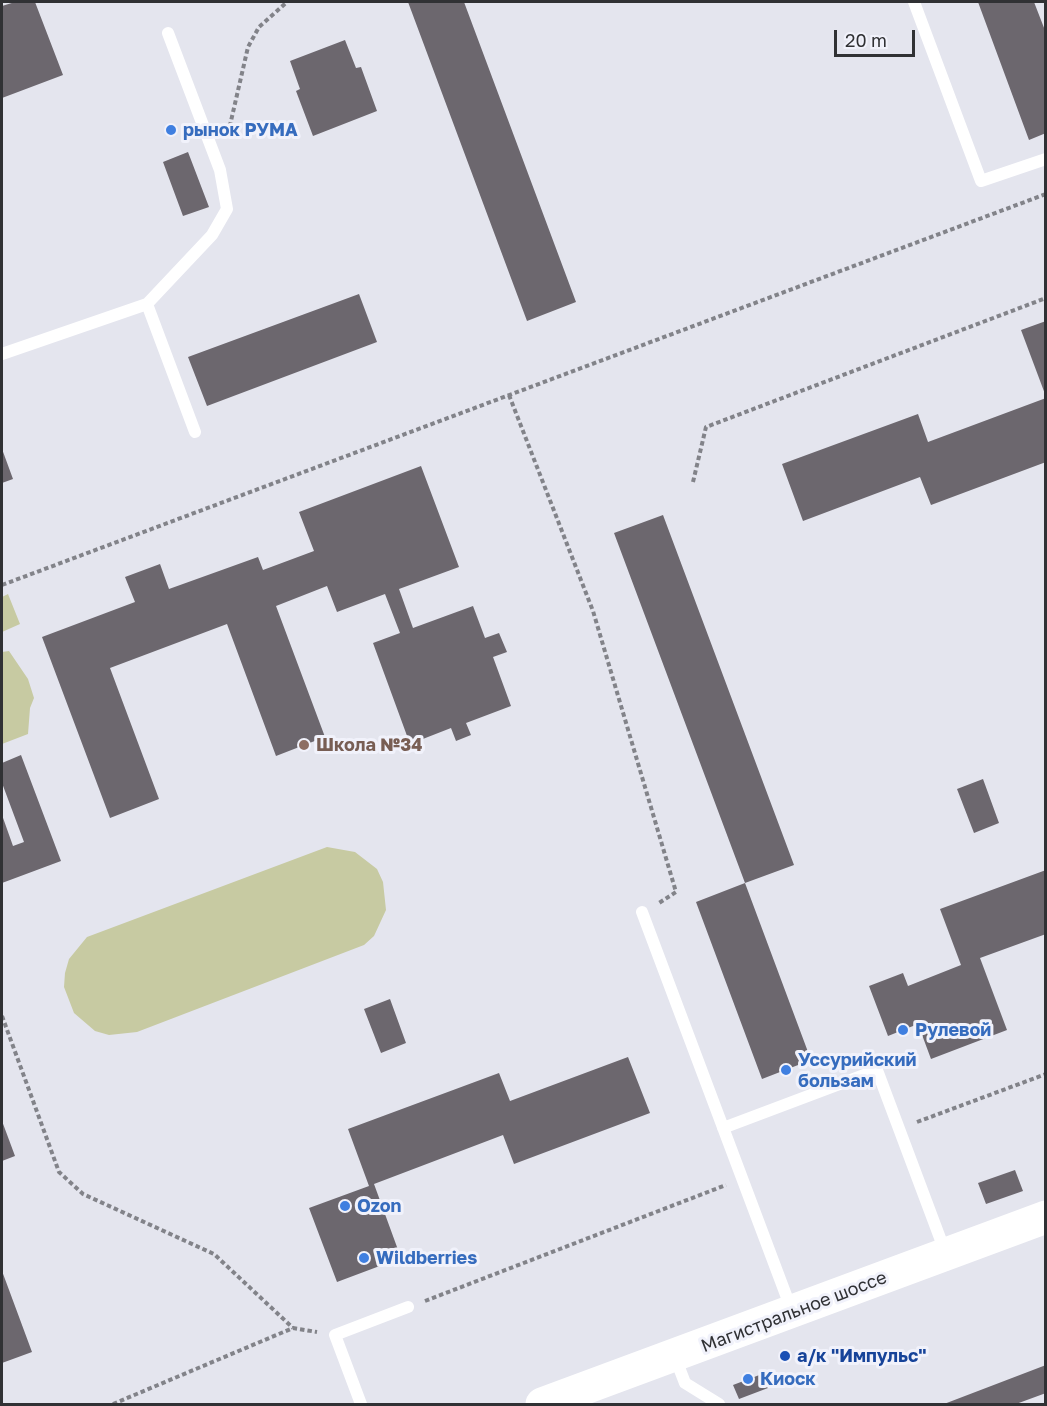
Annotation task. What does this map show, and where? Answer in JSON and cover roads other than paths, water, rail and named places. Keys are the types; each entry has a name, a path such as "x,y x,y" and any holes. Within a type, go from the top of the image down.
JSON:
{"main road":[{"name":"Магистральное шоссе","path":"542,1404 1046,1217"}],"lane":[{"path":"915,2 981,181 1046,159"},
{"path":"2,354 147,304 212,235 227,209 220,170 168,33"},
{"path":"147,304 195,432"},
{"path":"642,912 792,1312"},
{"path":"723,1128 877,1070 946,1255"},
{"path":"361,1404 335,1335 408,1307"},
{"path":"675,1356 685,1383 719,1404"}],"place":[{"name":"рынок РУМА","path":"171,130"},
{"name":"Школа №34","path":"304,745"},
{"name":"Рулевой","path":"903,1030"},
{"name":"Уссурийский бользам","path":"786,1070"},
{"name":"Ozon","path":"345,1206"},
{"name":"Wildberries","path":"364,1258"},
{"name":"а/к \"Импульс\"","path":"785,1356"},
{"name":"Киоск","path":"748,1379"}]}
